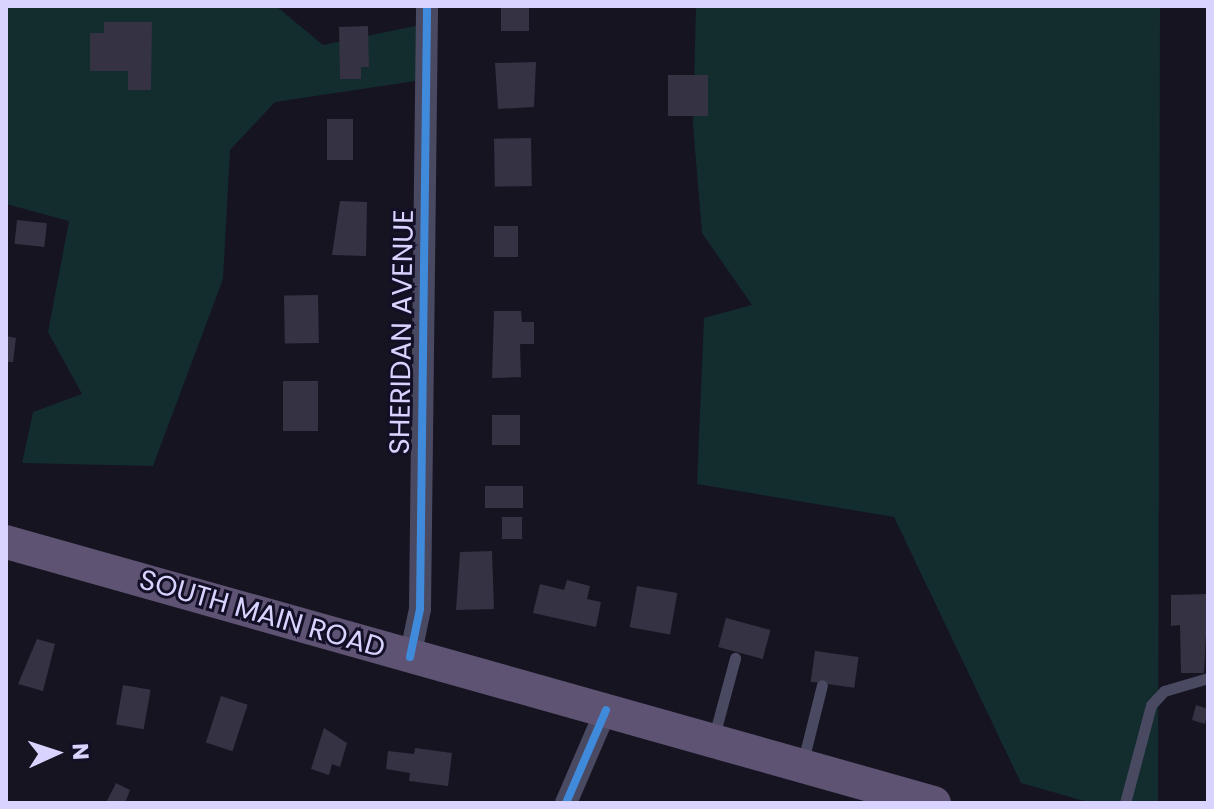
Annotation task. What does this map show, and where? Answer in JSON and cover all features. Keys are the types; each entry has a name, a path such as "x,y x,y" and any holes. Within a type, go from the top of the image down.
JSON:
{"main road":[{"name":"SOUTH MAIN ROAD","path":"6,542 934,803"}],"street":[{"name":"SHERIDAN AVENUE","path":"410,657 420,609 427,6"},
{"path":"566,803 606,710"}],"lane":[{"path":"712,740 735,658"},
{"path":"1125,803 1151,705 1174,687 1208,678"},
{"path":"801,766 822,685"}],"green space":[{"path":"6,6 276,6 323,45 430,23 429,79 275,102 230,150 223,279 153,466 22,463 33,412 82,394 48,332 69,221 6,204"},
{"path":"696,6 1160,6 1158,803 1091,803 1021,783 894,517 697,484 704,318 752,305 702,233 693,125"}],"building":[{"path":"501,6 529,6 529,31 501,31"},
{"path":"104,22 152,22 151,90 128,90 128,71 90,71 90,33 104,33"},
{"path":"368,26 369,67 361,67 361,79 340,79 339,27"},
{"path":"536,62 534,107 498,109 495,63"},
{"path":"668,75 708,75 708,116 668,116"},
{"path":"327,119 353,119 353,160 327,160"},
{"path":"531,138 532,186 495,187 494,139"},
{"path":"340,201 367,202 366,256 332,255"},
{"path":"17,220 47,223 44,247 14,244"},
{"path":"494,226 518,226 518,257 494,257"},
{"path":"318,295 319,343 285,344 284,296"},
{"path":"494,311 521,311 522,322 534,322 534,344 520,344 521,377 492,378"},
{"path":"6,336 16,338 13,362 6,362"},
{"path":"283,381 318,381 318,431 283,431"},
{"path":"492,415 520,415 520,445 492,445"},
{"path":"485,486 523,486 523,508 485,508"},
{"path":"502,517 522,517 522,539 502,539"},
{"path":"492,551 494,609 456,610 460,552"},
{"path":"567,580 590,586 587,599 601,602 596,627 533,613 540,584 564,590"},
{"path":"637,586 677,593 670,634 630,627"},
{"path":"1208,594 1204,673 1181,673 1180,625 1171,626 1171,595"},
{"path":"726,618 770,630 763,659 718,647"},
{"path":"37,639 55,644 43,691 18,684"},
{"path":"815,651 859,657 854,688 811,682"},
{"path":"123,685 151,690 144,729 116,724"},
{"path":"221,696 248,705 232,751 206,743"},
{"path":"1196,705 1208,709 1205,724 1192,720"},
{"path":"324,728 347,743 340,767 332,764 329,775 311,769"},
{"path":"415,748 452,753 448,786 409,781 410,773 386,769 388,751 414,754"},
{"path":"116,783 130,790 125,803 106,803"}],"cycle path":[{"path":"410,657 420,609 427,6"},
{"path":"566,803 606,710"}]}
